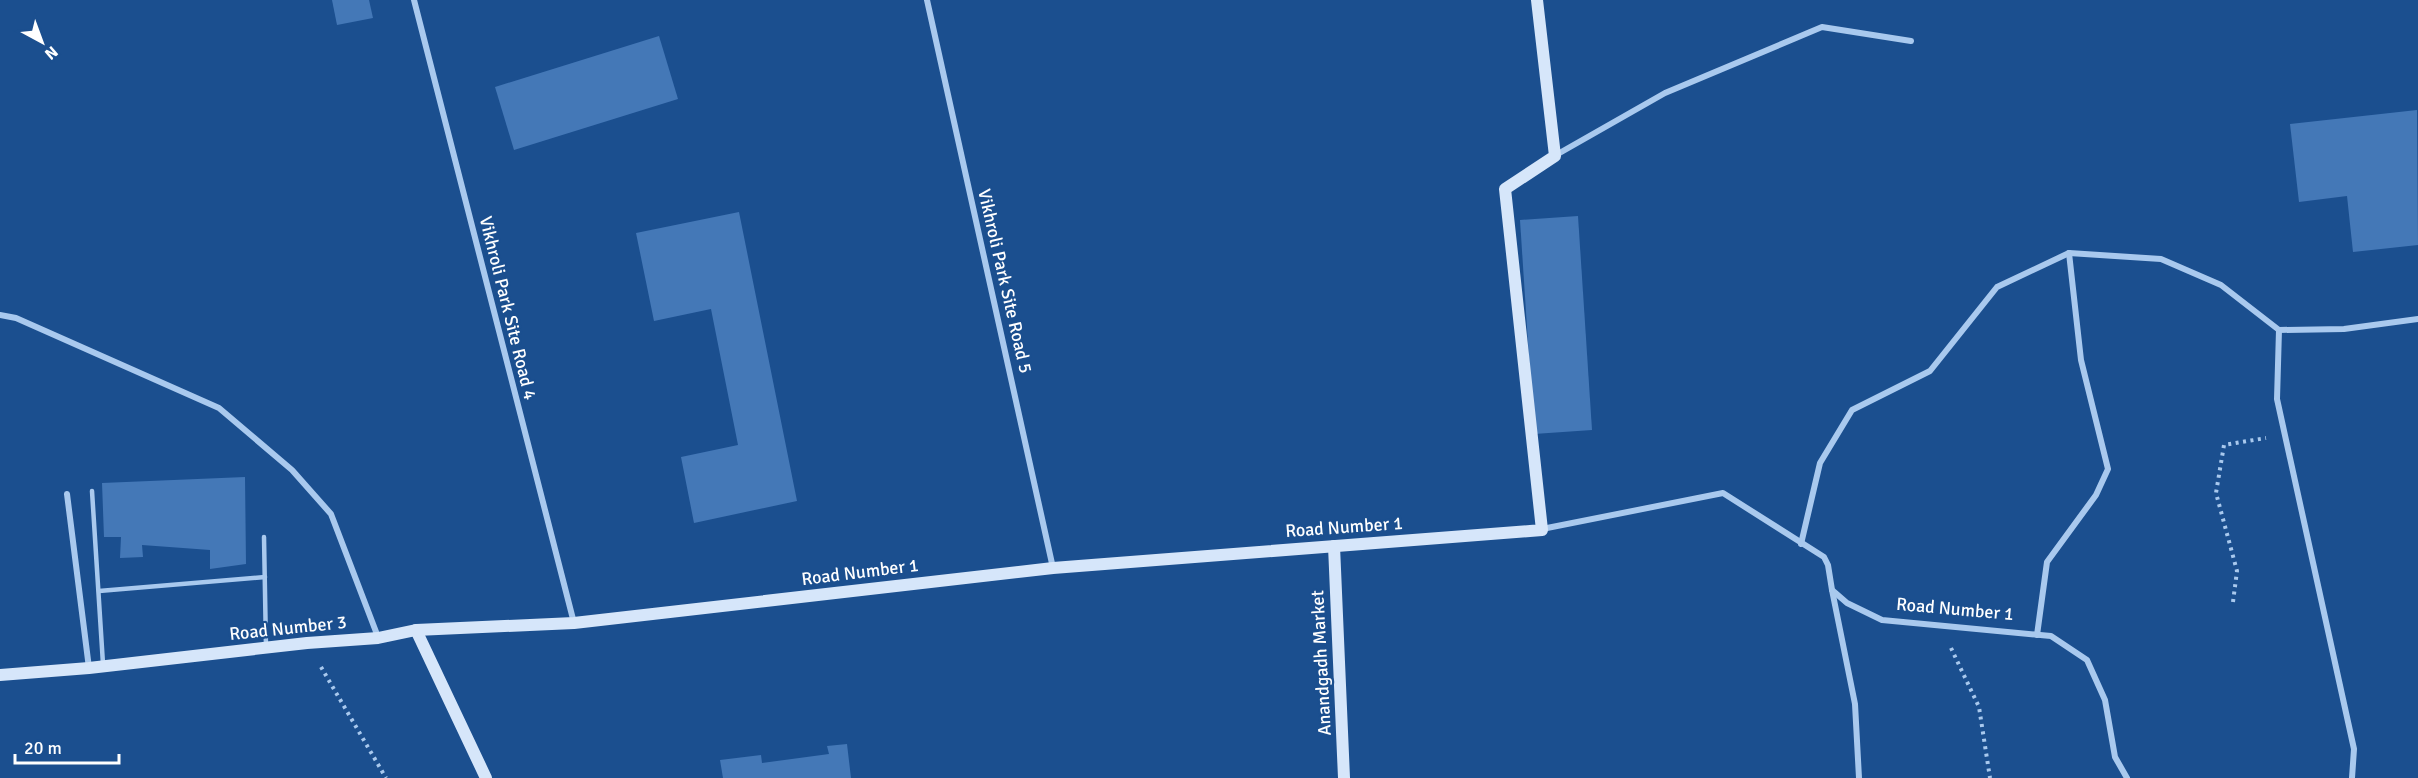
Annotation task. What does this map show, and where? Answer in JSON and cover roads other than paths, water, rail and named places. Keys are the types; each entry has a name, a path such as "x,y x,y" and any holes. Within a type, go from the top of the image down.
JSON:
{"street":[{"name":"Vikhroli Park Site Road 4","path":"414,0 574,623"},
{"name":"Vikhroli Park Site Road 5","path":"927,0 1053,568"},
{"path":"1537,0 1555,156"},
{"path":"1542,530 1505,189 1555,156 1665,93 1822,27 1911,41"},
{"path":"2037,634 2047,562 2096,495 2108,469 2080,360 2069,253"},
{"path":"1801,544 1820,463 1852,410 1930,371 1997,287 2069,253 2161,259 2221,285 2279,330 2344,329 2418,319"},
{"path":"0,315 16,318 219,408 292,470 331,514 378,638"},
{"path":"2279,330 2277,399 2355,749 2352,778"},
{"name":"Road Number 1","path":"416,630 574,623 1053,568 1542,530 1723,493 1801,544 1824,556 1828,565 1832,590 1846,603 1882,621 2051,636 2087,660 2105,700 2115,757 2127,778"},
{"path":"67,494 88,668"},
{"name":"Anandgadh Market","path":"1334,546 1344,778"},
{"path":"1832,590 1856,704 1859,778"},
{"path":"416,630 486,778"},
{"name":"Road Number 3","path":"0,675 88,668 306,643 378,638 416,630"}],"lane":[{"path":"92,491 104,666"},
{"path":"264,537 266,647"},
{"path":"99,591 265,577"}]}
